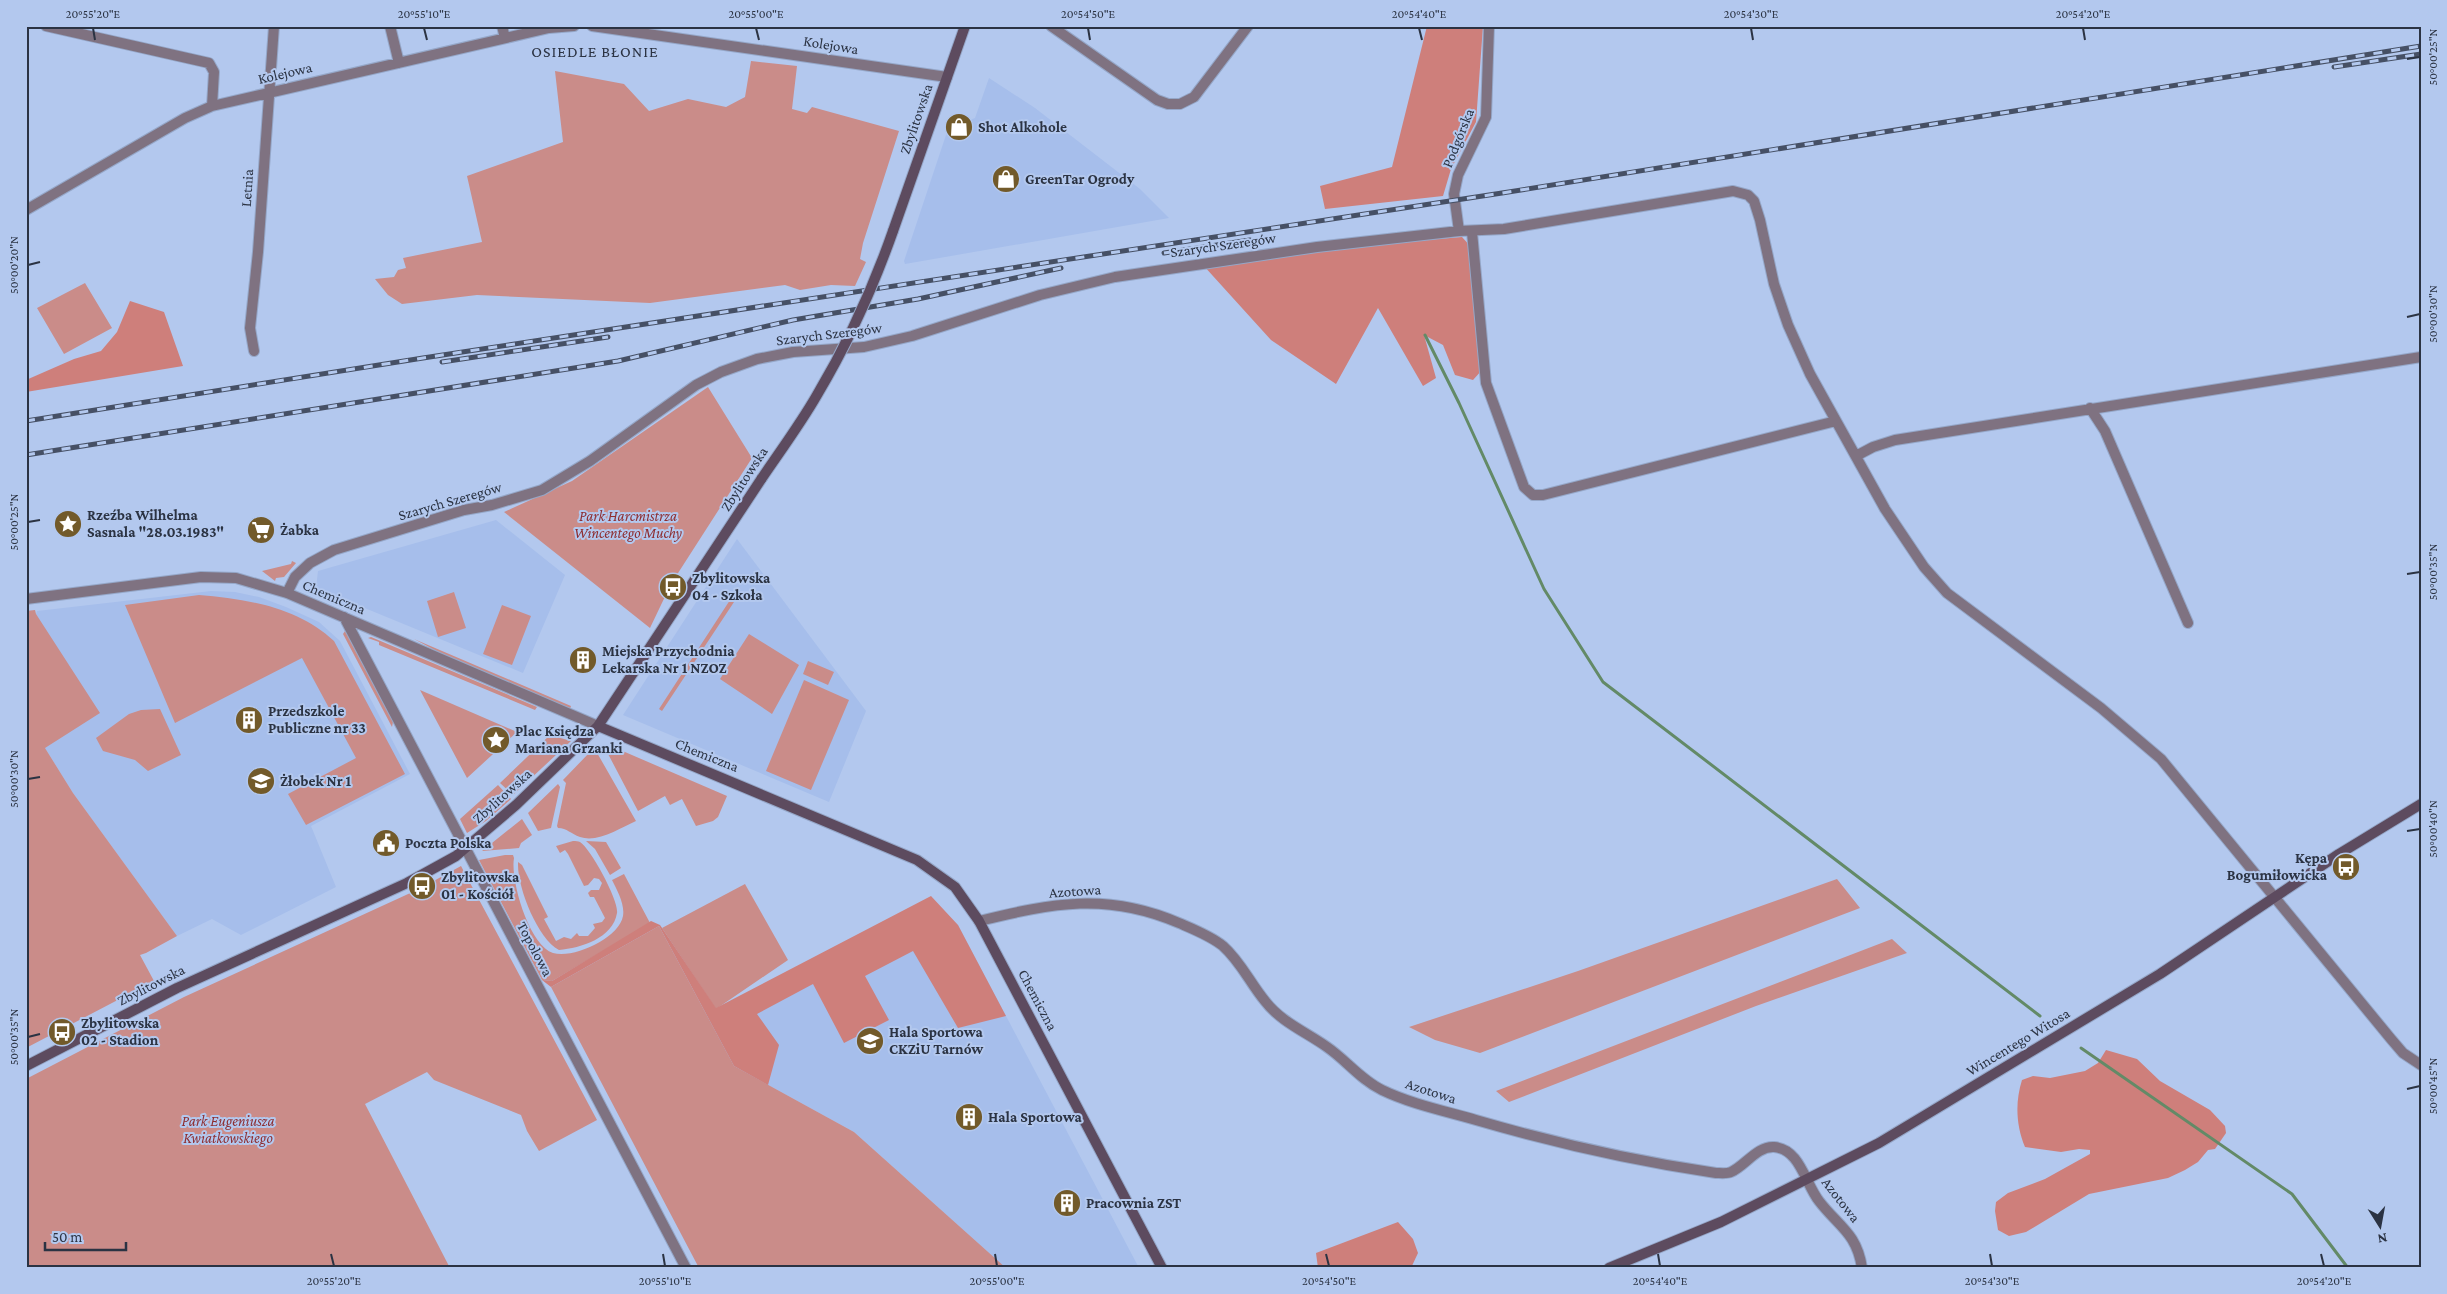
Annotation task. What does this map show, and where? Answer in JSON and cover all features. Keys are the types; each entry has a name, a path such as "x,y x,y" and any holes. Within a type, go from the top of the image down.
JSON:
{"street":[{"path":"46,26 209,63 214,72 212,106"},
{"name":"Letnia","path":"254,352 250,328 274,26"},
{"path":"390,26 399,62"},
{"path":"502,26 505,38"},
{"name":"Kolejowa","path":"26,210 185,118 212,106 549,28 574,26"},
{"name":"Kolejowa","path":"592,26 947,77"},
{"name":"Zbylitowska","path":"26,1066 177,988 280,943 434,870 464,849 516,805 598,726 817,396 841,352 878,273 965,26"},
{"path":"1051,26 1157,100 1168,104 1180,104 1194,97 1248,26"},
{"name":"Podgórska","path":"1459,231 1454,194 1458,175 1486,117 1490,26"},
{"name":"Szarych Szeregów","path":"286,593 295,577 310,563 334,550 464,510 492,505 542,490 590,461 696,385 721,372 757,359 793,352 864,347 912,336 1040,295 1115,277 1278,252 1459,231 1472,232 1513,228 1734,191 1748,194 1754,201 1774,284 1788,325 1810,374 1836,420"},
{"path":"1472,232 1486,383 1524,487 1533,495 1543,495 1836,420 1912,551 1946,593 2102,708 2161,758 2391,1039 2421,1065"},
{"path":"1856,456 1873,447 1895,440 2421,357"},
{"path":"2090,408 2105,431 2188,623"},
{"name":"Chemiczna","path":"26,599 201,577 236,578 286,593 344,617 917,860 955,887 979,921 1162,1268"},
{"name":"Topolowa","path":"344,617 464,849 686,1268"},
{"name":"Wincentego Witosa","path":"1609,1268 1721,1222 1808,1180 1886,1138 2140,986 2274,896 2421,804"},
{"name":"Azotowa","path":"979,921 1070,903 1110,904 1160,915 1220,944 1236,959 1265,1002 1280,1018 1329,1048 1366,1081 1382,1090 1422,1105 1534,1137 1587,1151 1716,1173 1730,1172 1761,1150 1772,1147 1784,1149 1791,1153 1819,1201 1850,1236 1860,1255 1862,1268"}],"shaded area":[{"path":"1427,26 1483,26 1476,122 1451,169 1443,196 1325,209 1320,186 1392,167"},
{"path":"989,78 1035,108 1140,189 1169,218 905,264 904,261 952,117 965,122 975,118"},
{"path":"1462,237 1471,247 1482,370 1473,380 1455,375 1443,345 1424,335 1436,378 1423,386 1378,308 1336,384 1271,340 1203,265 1327,248"},
{"path":"130,301 164,312 183,366 26,392 26,380 74,359 101,351 117,332"},
{"path":"496,520 565,575 523,673 316,588 318,571"},
{"path":"737,539 866,711 829,802 623,715"},
{"path":"211,591 235,592 259,597 286,607 319,622 340,641 410,774 311,826 336,887 241,935 212,919 177,936 73,793 45,748 36,614 37,611"},
{"path":"931,896 958,925 1006,1016 958,1028 913,951 865,976 889,1020 844,1043 813,984 757,1014 779,1045 768,1085 734,1066 659,926 551,987 542,980 552,981 651,921 660,925 716,1008"},
{"name":"Hala Sportowa CKZiU Tarnów","path":"958,925 1139,1268 1006,1268 854,1132 734,1066 706,1014"},
{"path":"2106,1050 2137,1059 2160,1081 2210,1110 2225,1126 2226,1133 2215,1149 2208,1150 2198,1162 2168,1178 2089,1194 2026,1232 2009,1236 1998,1230 1995,1211 1996,1202 2008,1193 2045,1179 2090,1154 2090,1150 2079,1149 2061,1152 2025,1147 2018,1122 2018,1097 2022,1080 2033,1076 2050,1078 2085,1071 2098,1063"},
{"path":"1398,1222 1413,1239 1418,1253 1411,1268 1318,1268 1316,1253"}],"green space":[{"path":"751,61 797,66 792,109 807,113 812,107 899,131 863,243 860,259 866,262 855,286 831,285 800,290 785,285 650,303 477,295 402,304 388,295 375,279 394,277 398,270 406,268 403,258 482,242 467,176 563,142 555,71 624,84 649,111 688,99 726,107 745,97"},
{"path":"85,283 112,328 64,354 37,308"},
{"name":"Park Harcmistrza Wincentego Muchy","path":"708,387 752,458 671,584 650,628 504,512 572,481"},
{"path":"292,561 296,563 284,577 276,578 275,581 262,571 291,564"},
{"path":"454,592 466,628 438,637 427,601"},
{"path":"199,595 253,602 271,607 304,620 320,629 334,641 405,774 306,825 288,794 356,758 302,658 175,723 125,605"},
{"path":"730,600 734,602 662,711 659,709"},
{"path":"502,605 531,616 512,665 483,654"},
{"path":"35,610 100,713 45,748 73,793 177,936 140,955 154,981 26,1048 26,611"},
{"path":"345,631 393,722 392,727 343,634"},
{"path":"749,634 799,665 772,714 720,679"},
{"path":"371,637 537,707 535,710 379,645 379,642 368,638"},
{"path":"414,639 571,706 570,709 446,656"},
{"path":"808,661 834,672 828,685 803,674"},
{"path":"804,680 849,700 811,790 766,771"},
{"path":"420,690 517,732 467,778"},
{"path":"160,709 181,755 148,771 135,760 103,751 96,738 129,714 141,710"},
{"path":"550,735 571,741 513,795 500,783"},
{"path":"618,749 727,796 718,817 713,821 696,826 682,799 670,805 665,796 638,811 606,750"},
{"path":"596,751 636,821 609,834 594,838 580,837 557,826 566,783 563,780 590,752"},
{"path":"558,784 560,787 551,828 538,831 528,813"},
{"path":"498,785 511,799 486,821 467,833 460,819"},
{"path":"522,819 532,835 521,843 519,848 482,851"},
{"path":"573,841 580,842 591,854 614,898 617,913 614,922 603,935 586,944 559,950 551,944 537,925 525,900 521,887 518,862 522,865 548,917 544,919 556,941 564,937 571,939 577,933 579,936 588,936 595,928 593,924 602,922 605,918 594,897 590,897 588,893 591,890 599,890 602,883 599,879 594,878 588,885 584,886 568,854 565,850 560,853 556,846"},
{"path":"586,841 606,842 621,868 610,875 595,849"},
{"path":"513,855 518,896 529,925 544,948 553,953 572,953 583,950 605,939 613,932 620,924 623,916 623,907 612,880 624,874 650,923 552,981 542,980 479,860"},
{"name":"Park Eugeniusza Kwiatkowskiego","path":"461,866 597,1120 539,1151 527,1131 521,1115 434,1080 427,1072 365,1104 450,1268 29,1268 26,1263 26,1079 184,997 419,889"},
{"path":"1837,879 1860,908 1480,1053 1435,1040 1409,1027 1578,971"},
{"path":"745,884 788,960 716,1009 662,928"},
{"path":"659,926 734,1066 854,1132 1006,1268 699,1268 551,987"},
{"path":"1892,939 1907,953 1756,1006 1509,1102 1496,1091"}],"waterway":[{"path":"1425,335 1459,403 1544,589 1603,682 2040,1016"},
{"path":"2081,1048 2292,1194 2348,1268"}],"railway":[{"path":"26,421 423,358 1502,193 2421,46"},
{"path":"2334,67 2421,54"},
{"path":"1164,253 1250,240"},
{"path":"26,455 618,361 793,320 918,299 1061,268"},
{"path":"442,362 608,337"}],"place":[{"name":"Shot Alkohole","path":"959,127"},
{"name":"GreenTar Ogrody","path":"1006,179"},
{"name":"Rzeźba Wilhelma Sasnala \"28.03.1983\"","path":"68,524"},
{"name":"Żabka","path":"261,530"},
{"name":"Zbylitowska 04 - Szkoła","path":"673,587"},
{"name":"Miejska Przychodnia Lekarska Nr 1 NZOZ","path":"583,660"},
{"name":"Przedszkole Publiczne nr 33","path":"249,720"},
{"name":"Plac Księdza Mariana Grzanki","path":"496,740"},
{"name":"Żłobek Nr 1","path":"261,781"},
{"name":"Poczta Polska","path":"386,843"},
{"name":"Kępa Bogumiłowicka","path":"2346,867"},
{"name":"Zbylitowska 01 - Kościół","path":"422,886"},
{"name":"Zbylitowska 02 - Stadion","path":"62,1032"},
{"name":"Hala Sportowa CKZiU Tarnów","path":"870,1041"},
{"name":"Hala Sportowa","path":"969,1117"},
{"name":"Pracownia ZST","path":"1067,1203"}],"district":[{"name":"OSIEDLE BŁONIE","path":"595,51"}]}
